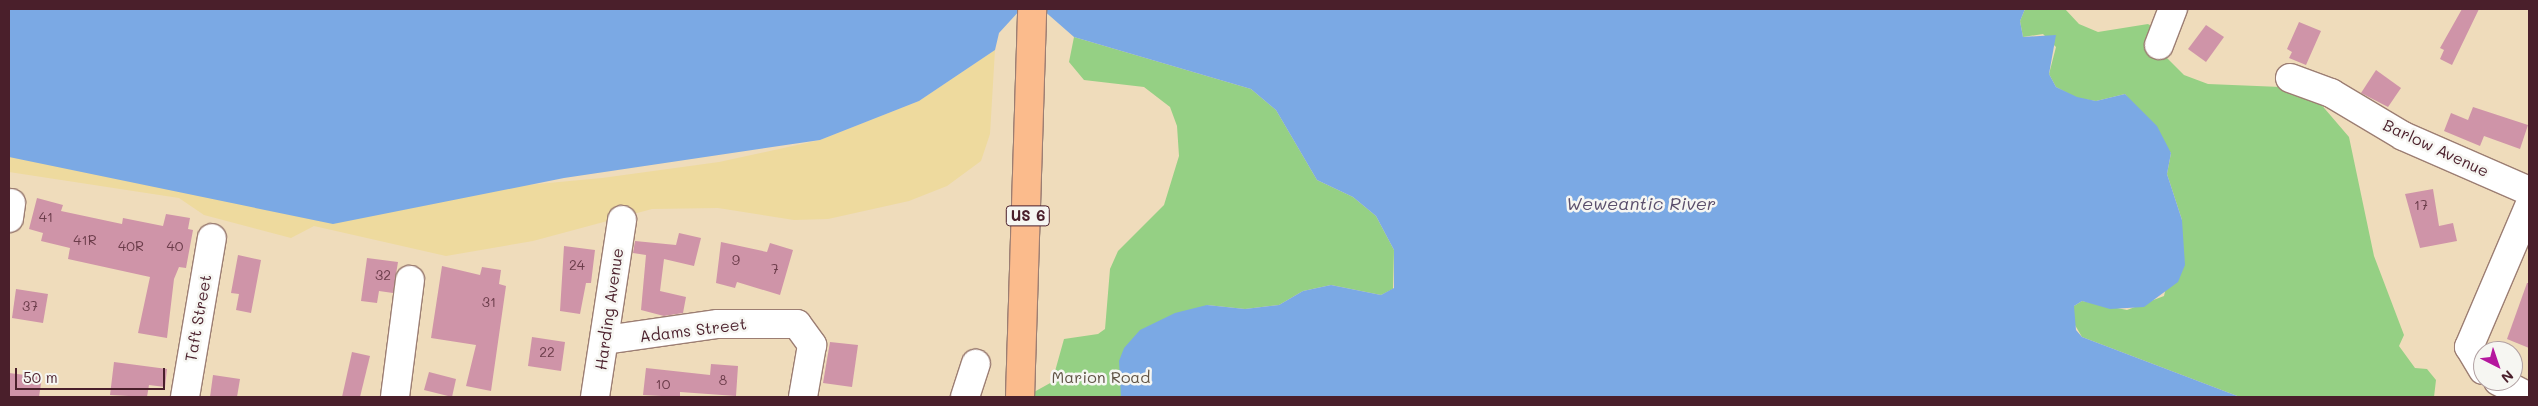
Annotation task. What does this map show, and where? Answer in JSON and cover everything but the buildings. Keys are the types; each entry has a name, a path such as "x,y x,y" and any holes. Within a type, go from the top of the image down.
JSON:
{"main road":[{"name":"US 6","path":"1020,397 1032,21"}],"street":[{"path":"2159,45 2173,9"},
{"name":"Barlow Avenue","path":"2290,78 2331,93 2403,136 2529,190"},
{"path":"2482,341 2529,206"},
{"name":"Harding Avenue","path":"595,397 606,340 622,220"},
{"name":"Taft Street","path":"185,397 212,238"},
{"path":"395,397 410,280"},
{"name":"Adams Street","path":"606,340 718,324 781,322 797,324 807,333 812,345 803,397"},
{"path":"965,397 976,364"},
{"path":"2517,391 2529,397"}],"green space":[{"path":"2025,9 2065,9 2079,24 2098,32 2148,24 2156,29 2167,58 2184,75 2208,84 2281,87 2319,102 2349,137 2374,256 2404,335 2399,346 2415,368 2427,369 2436,380 2434,397 2240,397 2082,337 2072,320 2074,306 2082,301 2127,310 2164,296 2182,220 2167,174 2171,153 2125,94 2096,101 2077,98 2056,87 2049,74 2056,47 2043,34 2023,37 2020,21"},
{"name":"Marion Road","path":"1074,37 1251,89 1276,110 1317,180 1353,197 1376,216 1394,250 1393,289 1381,295 1331,285 1303,291 1279,305 1245,309 1207,305 1129,397 1025,397 1052,382 1064,339 1098,334 1105,329 1110,269 1118,251 1164,205 1179,156 1177,126 1170,107 1144,87 1084,80 1069,62"}],"sand":[{"path":"995,50 990,134 981,161 947,186 909,201 828,219 794,220 718,208 652,209 533,241 446,256 314,226 291,238 204,215 179,198 9,172 9,122 505,187 602,178 719,162 820,140 919,101"}],"water":[{"path":"9,9 1021,9 999,33 995,50 919,101 820,140 564,178 333,224 9,157"},
{"name":"Weweantic River","path":"1042,9 2025,9 2020,21 2023,37 2056,35 2049,74 2056,87 2077,97 2096,101 2125,94 2157,126 2171,153 2167,174 2182,220 2185,265 2178,282 2144,307 2110,309 2082,301 2074,306 2076,330 2082,337 2240,397 1121,397 1119,361 1124,348 1140,330 1175,313 1207,305 1245,309 1279,305 1303,291 1331,285 1381,295 1394,288 1394,250 1376,216 1353,197 1317,180 1276,110 1251,89 1074,37"}]}
